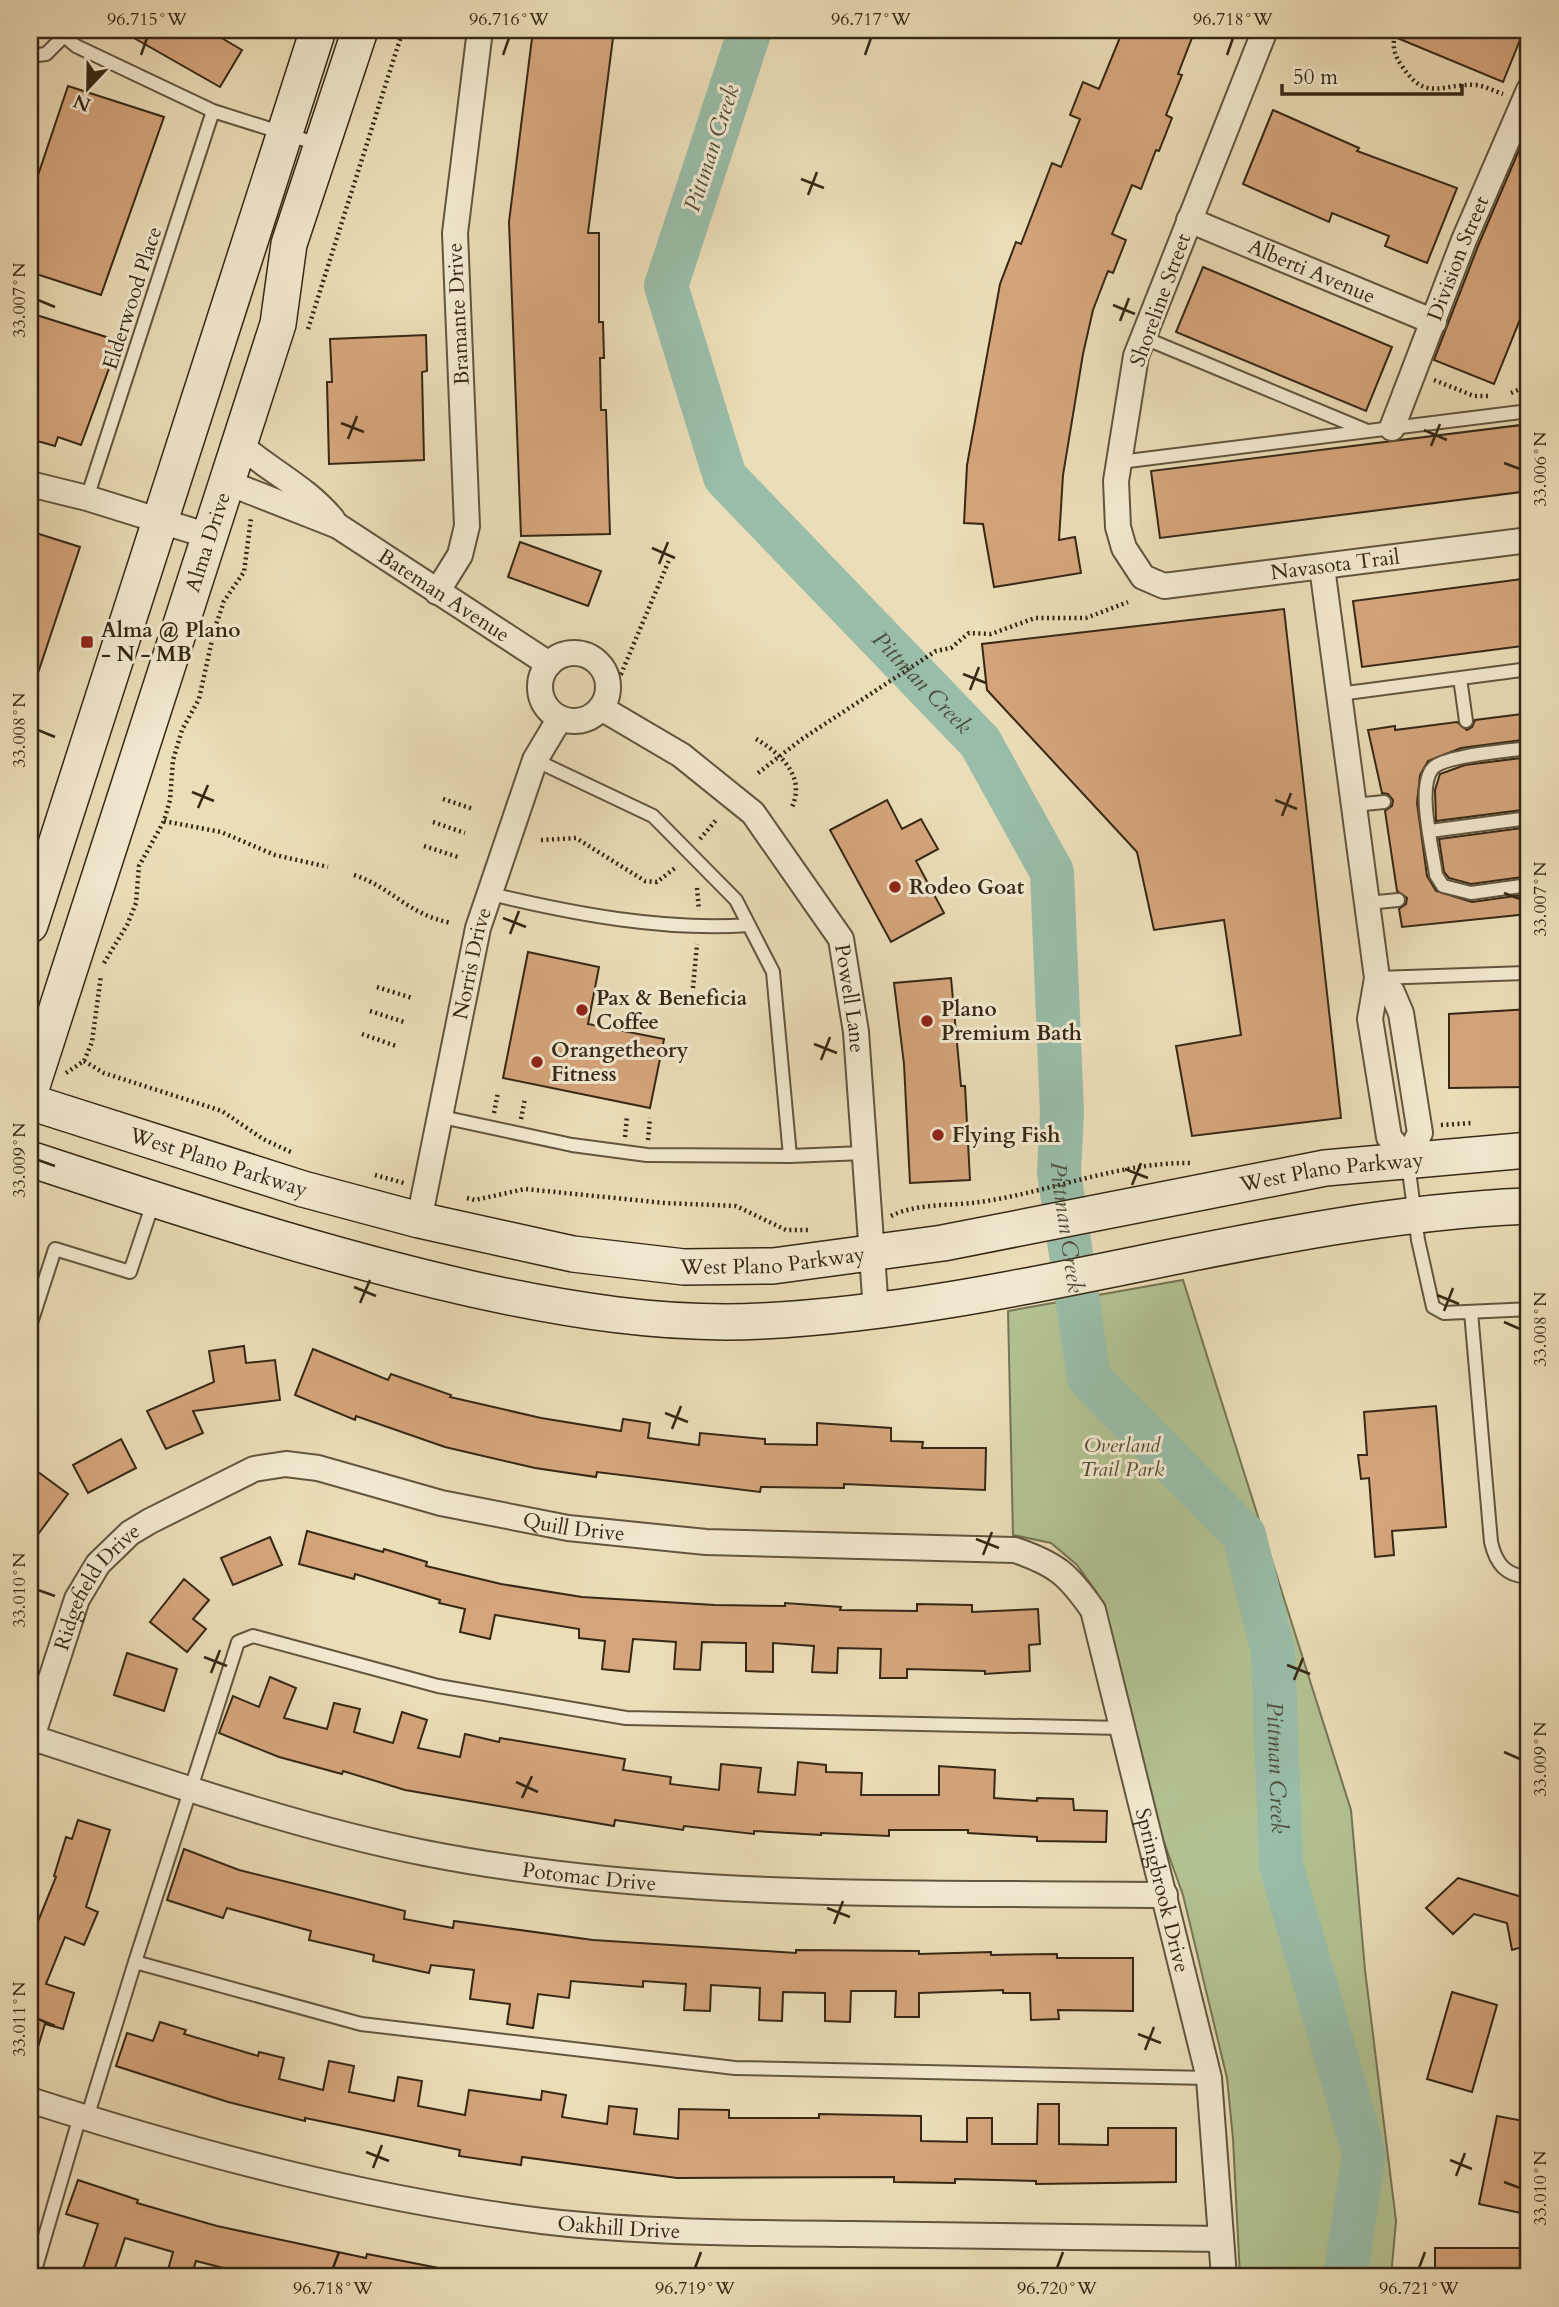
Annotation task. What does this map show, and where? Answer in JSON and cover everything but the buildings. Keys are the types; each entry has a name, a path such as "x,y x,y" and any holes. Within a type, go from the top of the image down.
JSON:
{"main road":[{"path":"30,926 318,30"},
{"name":"Alma Drive","path":"43,1085 209,536 278,324 289,244 360,30"},
{"path":"196,411 212,461 226,482"},
{"name":"West Plano Parkway","path":"30,1102 303,1189 423,1205 573,1254 684,1267 773,1266 869,1240 1018,1230 1259,1179 1407,1158 1529,1150"},
{"path":"30,1159 315,1251 405,1274 523,1300 617,1315 760,1322 876,1311 1017,1287 1300,1231 1415,1214 1529,1206"},
{"path":"405,1274 423,1205"}],"street":[{"name":"Bramante Drive","path":"437,592 460,555 467,526 455,233 480,30"},
{"name":"Shoreline Street","path":"1143,577 1124,548 1115,503 1142,337 1265,30"},
{"name":"Division Street","path":"1392,428 1520,94"},
{"name":"Alberti Avenue","path":"1189,220 1434,322"},
{"name":"Bateman Avenue","path":"239,444 263,466 311,495 338,526"},
{"name":"Bateman Avenue","path":"226,482 338,526 549,664"},
{"path":"30,484 87,498 209,536"},
{"name":"Navasota Trail","path":"1143,577 1164,586 1529,540"},
{"path":"1322,567 1377,978 1370,1019 1389,1137 1407,1158"},
{"path":"569,653 592,657 600,665 605,697 583,720 560,718 545,704 540,684 549,664 569,653"},
{"name":"Powell Lane","path":"605,697 753,813 841,939 856,1032 876,1311"},
{"name":"Norris Drive","path":"423,1205 478,928 535,760 560,718"},
{"name":"Quill Drive","path":"150,1521 254,1469 286,1464 318,1468 441,1503 568,1528 706,1542 1015,1550"},
{"name":"Ridgefield Drive","path":"30,1739 77,1599 98,1564 130,1533 150,1521"},
{"name":"Springbrook Drive","path":"1015,1550 1047,1561 1074,1582 1093,1610 1166,1895 1209,2078 1224,2277"},
{"name":"Potomac Drive","path":"30,1739 274,1816 425,1853 591,1879 752,1890 1166,1895"},
{"name":"Oakhill Drive","path":"30,2100 173,2145 298,2178 439,2207 546,2221 707,2233 1221,2239"}],"lane":[{"path":"30,55 46,54 64,32 91,53 213,111 321,146"},
{"name":"Elderwood Place","path":"87,498 213,111"},
{"path":"1142,337 1366,431"},
{"path":"1120,462 1529,411"},
{"path":"1339,694 1529,669"},
{"path":"1460,678 1466,721"},
{"path":"1529,748 1447,760 1434,766 1426,778 1424,793 1436,875 1443,886 1471,893 1529,885"},
{"path":"535,760 653,816 736,900 773,972 790,1156"},
{"path":"1354,805 1384,802"},
{"path":"1430,831 1529,818"},
{"path":"491,894 549,908 698,928 749,925"},
{"path":"1367,903 1398,900"},
{"path":"1377,978 1529,973"},
{"path":"442,1116 572,1145 657,1156 863,1153"},
{"path":"1407,1158 1433,1307 1444,1314 1529,1309"},
{"path":"30,1326 55,1249 130,1272 155,1199"},
{"path":"1471,1312 1491,1542 1495,1558 1506,1572 1529,1577"},
{"path":"33,2277 238,1642 253,1636 438,1686 626,1718 1123,1728"},
{"path":"135,1962 361,2024 735,2068 1209,2078"}],"path":[{"path":"307,333 403,30"},
{"path":"1396,30 1394,52 1410,79 1421,87 1434,90 1475,85 1520,94"},
{"path":"1427,377 1474,396 1508,394 1529,385"},
{"path":"43,1085 84,1061 97,1022 101,970 127,925 136,903 139,866 164,821 170,800 173,760 182,730 199,699 214,631 224,601 244,572 250,543 250,508"},
{"path":"605,697 621,674 670,558"},
{"path":"758,773 780,755 936,651 951,648 969,633 990,634 1035,618 1086,618 1128,602"},
{"path":"756,739 780,755 794,778 796,789 792,807"},
{"path":"443,799 473,808"},
{"path":"700,839 717,819"},
{"path":"164,821 221,832 275,855 328,867"},
{"path":"433,822 466,833"},
{"path":"541,840 576,838 645,881 657,881 676,868 682,860"},
{"path":"424,846 458,857"},
{"path":"676,868 686,877"},
{"path":"354,875 374,882 408,908 429,918 451,923"},
{"path":"696,886 699,915"},
{"path":"693,988 697,943"},
{"path":"377,987 412,998"},
{"path":"370,1010 404,1021"},
{"path":"362,1034 396,1046"},
{"path":"84,1061 104,1073 222,1111 263,1139 303,1158"},
{"path":"367,1173 423,1205 475,1200 525,1189 665,1203 736,1206 786,1230 813,1230"},
{"path":"869,1240 906,1211 997,1199 1113,1174"}],"green space":[{"name":"Overland Trail Park","path":"1183,1280 1351,1810 1365,1970 1396,2221 1391,2277 1240,2277 1227,2078 1183,1895 1123,1728 1097,1593 1077,1565 1051,1543 1013,1535 1008,1311"}],"waterway":[{"name":"Pittman Creek","path":"750,30 666,286 725,477 980,742 1052,872 1062,1113 1059,1172 1089,1378 1244,1535 1273,1651 1281,1865 1364,2154 1345,2277"}],"place":[{"name":"Alma @ Plano - N - MB","path":"87,642"},
{"name":"Rodeo Goat","path":"895,887"},
{"name":"Pax & Beneficia Coffee","path":"582,1010"},
{"name":"Plano Premium Bath","path":"927,1021"},
{"name":"Orangetheory Fitness","path":"537,1062"},
{"name":"Flying Fish","path":"938,1135"}]}
